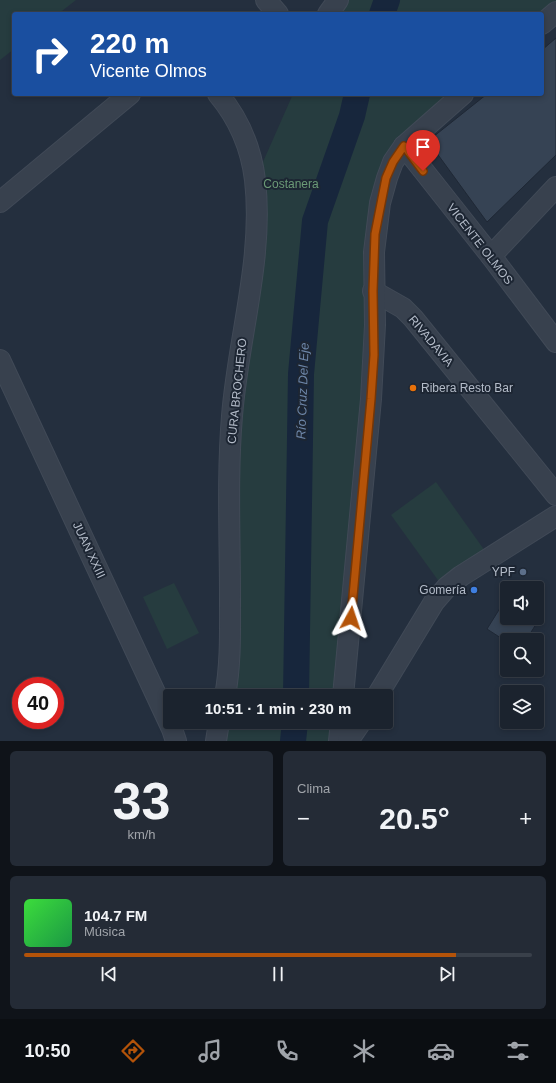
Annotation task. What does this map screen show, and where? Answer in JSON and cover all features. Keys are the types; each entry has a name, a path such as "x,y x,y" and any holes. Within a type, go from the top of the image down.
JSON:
{"street":[{"path":"266,0 276,12"},
{"path":"329,12 338,0"},
{"path":"544,22 556,12"},
{"path":"0,202 128,96"},
{"name":"CURA BROCHERO","path":"220,96 232,111 244,136 255,180 257,232 232,414 230,446 230,630 226,689"},
{"path":"344,689 371,399 375,325 373,291 375,234 380,203 386,178 393,162 404,146 461,96"},
{"name":"VICENTE OLMOS","path":"404,146 492,256 556,342"},
{"path":"492,256 556,187"},
{"name":"RIVADAVIA","path":"373,291 392,301 413,318 556,495"},
{"name":"JUAN XXIII","path":"0,360 172,729 176,741"},
{"path":"380,689 434,602 447,587 461,576 556,516"},
{"path":"216,741 218,729"},
{"path":"339,741 340,729"},
{"path":"348,741 356,729"}],"green space":[{"path":"0,0 76,0 61,12 12,12 12,51 0,60"},
{"path":"338,0 556,0 556,12 544,14 544,12 329,12"},
{"name":"Costanera","path":"292,96 461,96 387,178 344,689 225,689 230,446 255,180","holes":["314,233 297,623 301,374"]},
{"path":"436,482 485,551 440,583 391,515"},
{"path":"174,583 199,633 167,649 143,597"},
{"path":"218,729 340,729 339,741 216,741"}],"building":[{"path":"556,38 556,155 487,222 428,141 484,96 544,96 544,48"},
{"path":"500,608 500,625 536,625 530,633 500,633 500,637 487,629"}],"waterway":[{"name":"Río Cruz Del Eje","path":"383,12 387,0"},
{"name":"Río Cruz Del Eje","path":"296,689 301,374 315,221 352,116 357,96"},
{"name":"Río Cruz Del Eje","path":"293,741 294,729"}],"place":[{"name":"Ribera Resto Bar","path":"413,388"},
{"name":"YPF","path":"523,572"},
{"name":"Gomería","path":"474,590"}],"route":[{"path":"351,618 374,355 375,325 373,291 375,234 386,178 393,162 404,146 423,171"}]}
